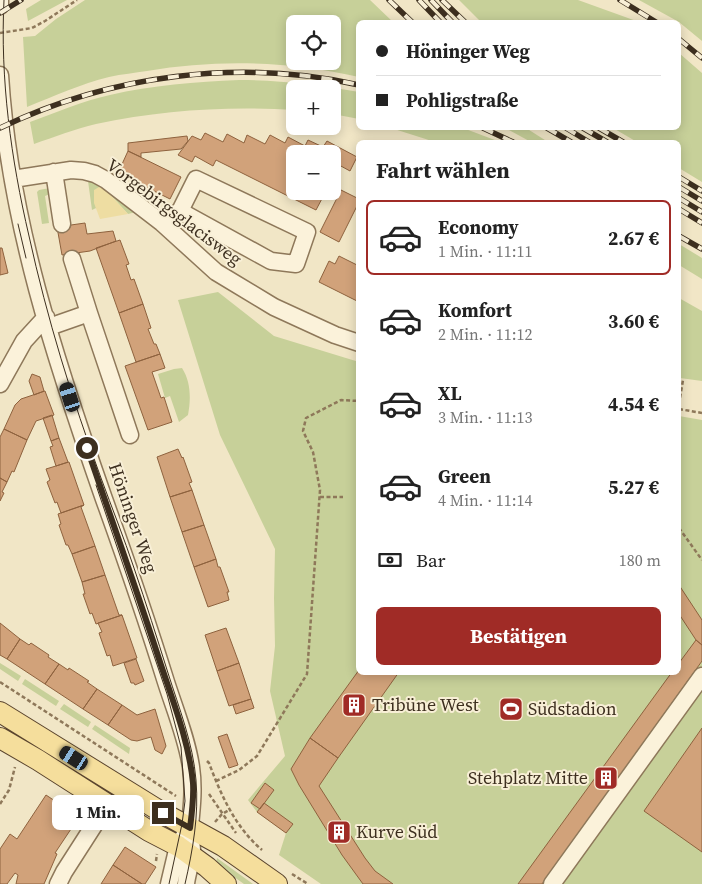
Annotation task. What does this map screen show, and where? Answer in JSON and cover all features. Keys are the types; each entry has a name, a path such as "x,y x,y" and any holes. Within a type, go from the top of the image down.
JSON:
{"main road":[{"path":"0,712 163,813 281,876"},
{"path":"0,738 149,831 185,851 226,884"}],"street":[{"path":"0,0 0,6"},
{"name":"Höninger Weg","path":"0,75 13,179 28,251 47,322 100,488 137,590 184,736 191,764 193,807 190,828 185,851 169,884"},
{"name":"Vorgebirgsglacisweg","path":"13,179 71,170 95,174 106,180 162,223 216,272 274,307 335,335 356,342"},
{"path":"54,172 62,224"},
{"path":"162,223 180,211 196,179 307,232 296,264 271,261 180,211"},
{"path":"72,259 130,435"},
{"path":"0,384 24,341 47,322 89,313"},
{"path":"552,884 702,676"},
{"path":"58,884 107,805"},
{"name":"Höninger Weg","path":"185,851 186,884"}],"path":[{"path":"0,32 32,28 45,22 76,0"},
{"path":"681,392 683,380"},
{"path":"264,852 251,841 229,810 216,781 239,770 257,756 307,674 320,490 313,452 303,431 306,418 341,400 356,401"},
{"path":"681,409 702,413"},
{"path":"320,497 343,497"},
{"path":"681,531 702,560"},
{"path":"0,682 215,823"},
{"path":"0,804 9,790 13,770 17,763"},
{"path":"124,768 126,764"},
{"path":"208,793 238,836"},
{"path":"218,818 229,810"},
{"path":"281,876 308,884"}],"green space":[{"path":"41,0 67,0 28,21 26,9"},
{"path":"85,0 370,0 391,20 356,20 356,76 320,70 341,70 341,15 286,15 286,66 227,63 174,67 124,74 78,87 27,107 23,37 35,36 56,19"},
{"path":"459,0 578,0 633,20 479,20"},
{"path":"639,0 702,0 702,41 681,24 681,20 675,20"},
{"path":"681,55 702,73 702,182 681,169 681,140 634,140 616,130 681,130"},
{"path":"239,80 286,82 286,110 220,109 146,115 88,126 34,144 30,122 90,100 158,86"},
{"path":"341,89 356,92 356,118 341,116"},
{"path":"397,130 468,130 495,140 429,140"},
{"path":"509,130 529,130 545,140 527,140"},
{"path":"88,181 99,181 136,212 128,214 106,190 94,190 96,208 92,210"},
{"path":"50,188 50,194 45,196 49,223 42,224 37,192"},
{"path":"681,245 702,258 702,279 681,266"},
{"path":"218,292 274,336 356,361 356,675 681,675 681,416 702,420 702,884 321,884 279,855 286,833 257,812 248,800 285,756 270,691 275,646 275,549 220,435 178,300"},
{"path":"681,299 702,311 702,381 681,378"},
{"path":"182,368 189,385 190,403 188,415 179,422 170,396 165,398 158,374"},
{"path":"0,663 21,676 18,681 0,669"},
{"path":"25,679 59,701 56,706 22,684"},
{"path":"64,704 91,722 88,727 60,709"},
{"path":"95,725 130,748 129,754 92,729"},
{"path":"217,858 253,884 244,884 216,864"}],"sand":[{"path":"103,187 128,214 100,219 94,203 94,190"}],"building":[{"path":"205,133 223,142 227,134 244,143 247,135 265,144 270,135 285,143 288,137 303,145 286,145 286,195 216,160 213,166 195,156 192,162 178,155 192,136 201,140"},
{"path":"187,136 188,141 181,149 141,153 141,157 128,151 128,143"},
{"path":"308,140 319,145 306,145"},
{"path":"327,141 334,145 324,145"},
{"path":"341,148 356,156 350,171 341,166"},
{"path":"128,151 181,177 170,199 118,173"},
{"path":"341,190 356,198 356,208 339,242 320,232 336,200 341,200"},
{"path":"296,200 321,200 316,210"},
{"path":"85,223 87,234 113,231 116,241 90,251 62,255 57,227"},
{"path":"120,240 129,264 126,265 131,280 134,279 143,304 119,313 96,248"},
{"path":"0,248 2,248 8,273 0,275"},
{"path":"339,256 356,264 356,300 319,282 329,261 335,264"},
{"path":"143,304 151,328 148,329 160,354 136,362 119,313"},
{"path":"160,354 165,368 152,372 161,398 164,397 172,422 148,430 125,366"},
{"path":"32,374 40,377 44,391 34,395 29,381"},
{"path":"45,391 54,415 36,421 27,440 4,429 15,405 21,399"},
{"path":"52,415 59,438 51,441 43,418"},
{"path":"4,429 27,440 14,472 12,471 7,482 0,478 0,437"},
{"path":"59,438 68,462 56,466 50,447 53,446 51,441"},
{"path":"178,449 192,482 189,483 192,490 170,497 157,457"},
{"path":"69,462 84,505 61,513 47,482 50,480 46,469"},
{"path":"0,478 7,482 0,501"},
{"path":"192,490 204,525 182,532 170,497"},
{"path":"84,505 81,507 95,546 72,554 68,545 66,545 59,525 61,524 58,514"},
{"path":"204,525 216,559 194,567 182,532"},
{"path":"95,546 105,575 82,582 72,554"},
{"path":"216,559 229,592 227,592 229,600 208,607 194,567"},
{"path":"105,575 119,615 122,615 96,624 92,613 90,614 83,594 85,594 82,582"},
{"path":"681,588 702,620 702,645 696,640 681,617"},
{"path":"122,615 137,658 113,666 110,655 107,656 99,633 102,632 98,623"},
{"path":"0,623 20,639 7,659 0,655"},
{"path":"226,628 239,663 217,671 205,635"},
{"path":"20,639 29,645 31,643 59,664 45,684 7,659"},
{"name":"Stehplatz Mitte","path":"696,640 702,645 702,661 542,884 518,884 670,675 681,675 681,660"},
{"path":"136,659 144,681 135,685 131,683 124,663"},
{"path":"239,663 251,699 229,706 217,671"},
{"path":"59,664 89,681 87,682 97,689 83,709 45,684"},
{"name":"Tribüne West","path":"356,674 397,675 338,758 310,738"},
{"path":"97,689 122,705 108,725 83,709"},
{"path":"251,699 254,708 236,714 233,705"},
{"path":"122,705 137,715 155,709 166,746 162,754 155,750 151,737 137,741 131,740 108,725"},
{"path":"702,728 702,852 644,811"},
{"path":"227,734 238,765 229,768 218,737"},
{"name":"Kurve Süd","path":"310,738 338,758 319,786 365,858 375,871 393,884 363,884 342,855 299,785 291,769"},
{"path":"265,783 274,790 260,809 251,803"},
{"path":"46,795 79,817 55,853 57,854 44,884 16,884 18,875 15,873 7,884 0,884 0,849 10,834 17,839"},
{"path":"264,803 293,824 286,833 257,812"},
{"path":"125,847 156,867 145,884 142,884 113,865"},
{"path":"113,865 142,884 101,884"}],"tram line":[{"path":"4,0 3,30 8,119 17,178 36,267 70,388 138,581 181,712 192,753 197,806 193,845 185,884"},
{"path":"18,224 26,258"},
{"path":"96,485 167,694 181,747 185,801 169,884"}],"railway":[{"path":"0,13 21,0"},
{"path":"389,0 410,20"},
{"path":"419,0 438,20"},
{"path":"431,0 450,20"},
{"path":"442,0 463,20"},
{"path":"620,0 653,20"},
{"path":"681,41 702,58"},
{"path":"0,128 42,110 86,95 130,84 176,76 268,73 314,77 356,84"},
{"path":"487,130 509,140"},
{"path":"550,130 568,140"},
{"path":"569,130 586,140"},
{"path":"586,130 604,140"},
{"path":"602,130 620,140"},
{"path":"681,178 702,191"},
{"path":"681,188 702,201"},
{"path":"681,199 702,212"},
{"path":"681,210 702,223"},
{"path":"681,237 702,249"}],"place":[{"name":"Tribüne West","path":"354,705"},
{"name":"Südstadion","path":"511,709"},
{"name":"Stehplatz Mitte","path":"606,778"},
{"name":"Kurve Süd","path":"339,832"}],"route":[{"path":"87,448 137,590 184,736 191,764 193,807 190,828 163,813"}]}
